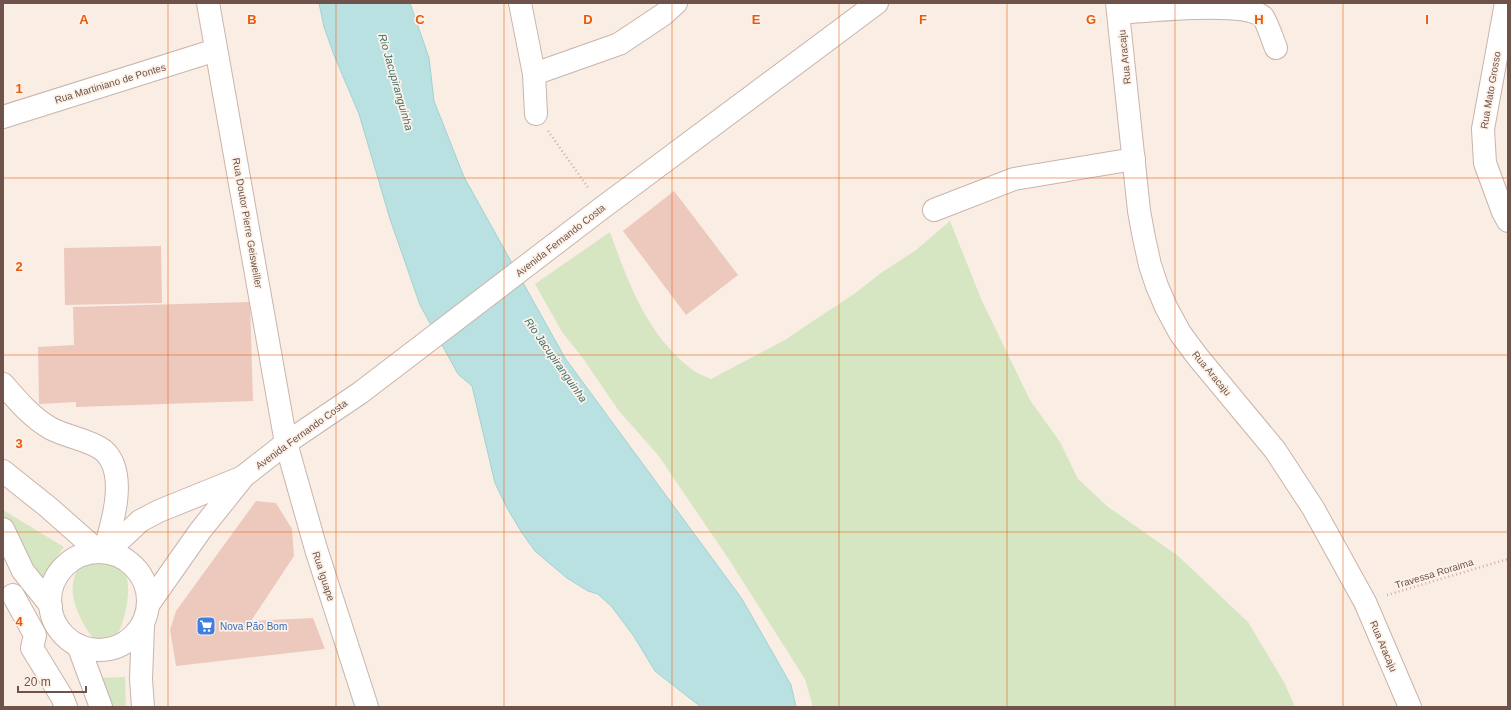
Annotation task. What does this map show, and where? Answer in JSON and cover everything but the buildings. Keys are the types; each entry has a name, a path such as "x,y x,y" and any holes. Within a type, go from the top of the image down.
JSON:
{"street":[{"name":"Rua Doutor Pierre Geisweiller","path":"208,3 286,443"},
{"path":"520,3 534,74 536,114"},
{"path":"534,74 619,44 664,14 676,3"},
{"name":"Avenida Fernando Costa","path":"145,615 200,531 244,476 286,443 360,393 598,211 877,3"},
{"name":"Rua Mato Grosso","path":"1506,3 1483,129 1485,164 1508,221"},
{"path":"1118,8 1201,5 1249,8 1262,17 1276,48"},
{"name":"Rua Aracaju","path":"1118,8 1144,238 1157,286 1180,333 1197,356 1275,450 1313,508 1365,602 1410,707"},
{"name":"Rua Martiniano de Pontes","path":"3,117 216,50"},
{"path":"934,210 1014,179 1134,159"},
{"path":"3,384 27,411 49,427 67,436 87,442 103,450 111,460 115,470 117,485 116,502 112,527 103,552"},
{"name":"Rua Iguape","path":"286,443 316,549 367,707"},
{"path":"3,471 103,552 124,559 138,571 146,587 141,679 143,707"},
{"name":"Avenida Fernando Costa","path":"103,552 140,521 159,511 244,476"},
{"path":"3,528 23,571 51,606"},
{"path":"103,552 79,556 63,568 52,586 51,606 55,622 64,636 78,645 96,650 114,648 130,640 145,615"},
{"path":"13,595 35,635 32,648 62,697 66,707"},
{"path":"78,645 101,707"}],"path":[{"path":"536,114 598,211"},
{"name":"Travessa Roraima","path":"1365,602 1508,559"}],"green space":[{"path":"950,221 982,301 1030,400 1060,442 1078,479 1108,507 1177,555 1248,622 1284,682 1295,707 813,707 805,679 728,558 658,455 619,411 582,357 562,332 535,284 610,232 632,288 650,323 661,339 692,370 711,379 785,340 916,250"},
{"path":"3,510 64,547 51,564 45,583 3,515"},
{"path":"98,558 112,562 118,566 127,578 128,587 128,597 124,619 120,629 112,642 100,647 93,639 81,619 73,597 75,575 81,565"},
{"path":"125,677 126,707 107,707 94,678"}],"water":[{"name":"Rio Jacupiranguinha","path":"319,3 410,3 429,58 434,101 464,177 565,358 742,599 791,685 796,707 701,707 655,671 633,635 612,607 598,594 588,591 567,578 535,551 522,533 507,508 495,483 472,386 458,374 420,305 390,219 359,114 324,27"}],"place":[{"name":"Nova Pão Bom","path":"206,626"}]}
